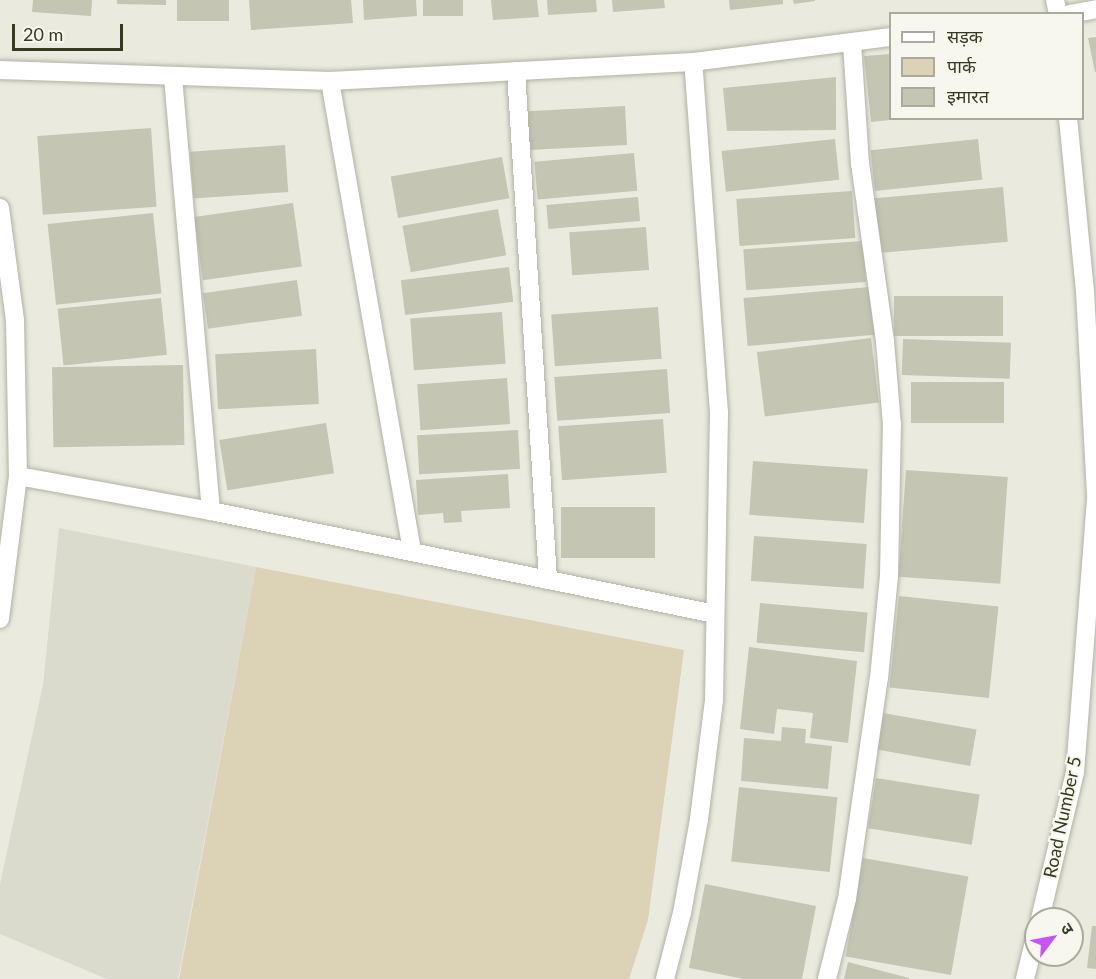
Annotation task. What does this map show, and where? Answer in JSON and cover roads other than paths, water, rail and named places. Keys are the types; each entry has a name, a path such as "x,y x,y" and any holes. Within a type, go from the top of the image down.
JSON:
{"street":[{"path":"1080,12 1096,9"},
{"path":"0,70 330,81 693,62 889,37"},
{"path":"827,979 847,899 879,678 889,576 892,425 885,341 860,164 852,42"},
{"path":"665,979 682,913 699,819 714,700 719,413 693,62"},
{"path":"516,71 548,580"},
{"path":"173,77 211,511"},
{"path":"330,81 412,552"},
{"name":"Road Number 5","path":"1043,907 1076,772 1096,497 1084,291 1068,120"},
{"path":"0,208 15,320 18,476 0,619"},
{"path":"18,476 211,511 715,614"}]}
